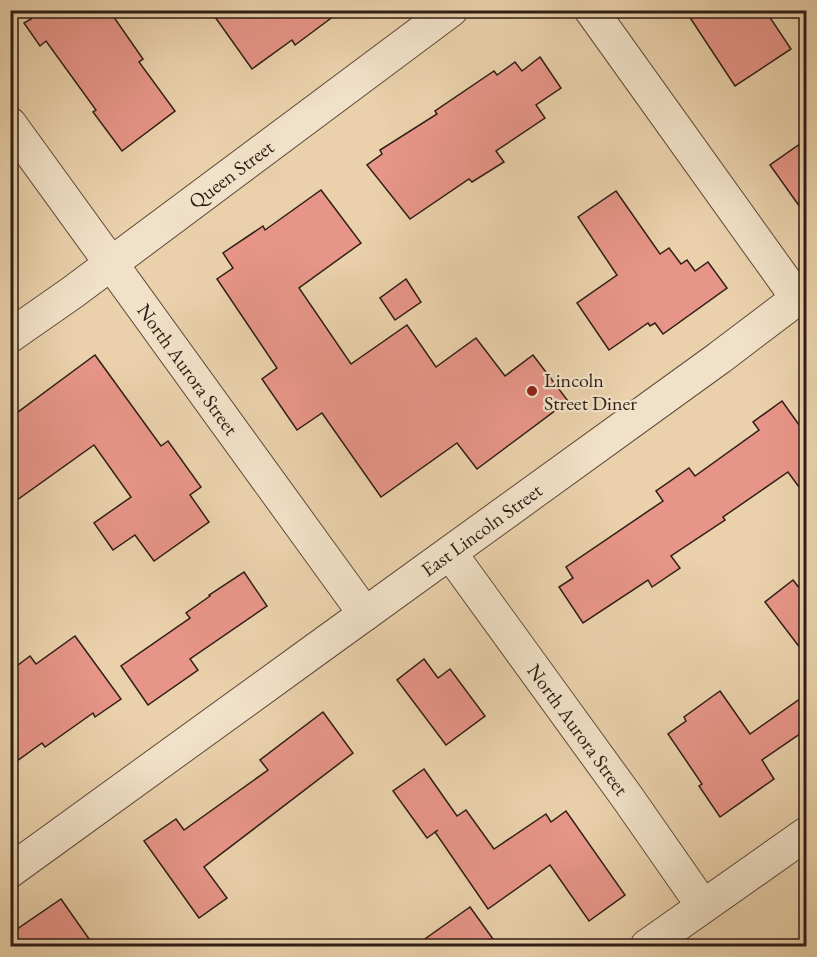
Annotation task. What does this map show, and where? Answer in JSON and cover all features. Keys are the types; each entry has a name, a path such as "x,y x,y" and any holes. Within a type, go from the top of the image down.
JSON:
{"street":[{"name":"Queen Street","path":"10,336 451,10"},
{"path":"591,10 804,301"},
{"name":"North Aurora Street","path":"10,124 365,614"},
{"name":"East Lincoln Street","path":"10,871 719,358 804,301"},
{"name":"North Aurora Street","path":"450,553 703,906"},
{"path":"647,946 807,834"}],"building":[{"path":"24,10 109,10 143,59 139,62 175,111 122,151 93,112 96,110 46,41 40,46 24,23 31,19"},
{"path":"210,10 342,10 295,45 292,40 252,69"},
{"path":"685,10 765,10 791,49 735,86"},
{"path":"540,57 561,88 536,105 545,118 496,151 504,162 472,182 469,179 410,219 367,165 382,154 380,150 437,114 435,111 494,71 497,75 515,62 522,71"},
{"path":"807,139 807,217 770,165"},
{"path":"321,190 361,243 299,288 351,364 407,325 436,367 476,338 505,376 533,355 568,401 477,469 457,443 381,497 322,413 297,430 262,379 277,368 217,279 233,268 223,253 263,226 265,230"},
{"path":"616,191 660,254 669,248 681,264 687,260 695,271 708,262 727,288 663,334 655,323 650,326 648,323 609,350 577,303 617,275 578,217"},
{"path":"406,279 421,302 395,320 380,298"},
{"path":"95,355 161,446 168,441 201,487 190,495 209,522 154,561 135,535 113,550 94,523 131,497 94,445 10,505 10,418"},
{"path":"782,401 807,436 807,498 788,472 723,517 725,520 671,556 680,568 652,587 648,580 583,623 559,587 573,578 566,567 663,501 656,491 689,468 695,476 759,430 753,422"},
{"path":"244,572 267,606 190,659 198,670 148,705 121,666 190,618 186,613"},
{"path":"793,580 807,598 807,657 765,602"},
{"path":"75,636 121,699 95,717 93,713 45,747 42,743 10,766 10,671 30,656 36,664"},
{"path":"424,659 438,678 450,669 485,716 446,745 397,680"},
{"path":"720,691 750,734 807,694 807,729 762,760 774,779 720,817 699,786 702,784 668,734 686,721 684,717"},
{"path":"323,712 353,753 204,867 227,898 199,918 144,841 176,819 184,830 268,770 260,760"},
{"path":"424,769 457,816 466,810 494,849 546,814 551,822 566,811 625,895 589,921 550,865 488,909 435,832 427,838 393,791"},
{"path":"61,899 94,946 10,946 10,934"},
{"path":"470,907 498,946 415,946"}],"place":[{"name":"Lincoln Street Diner","path":"532,391"}]}
